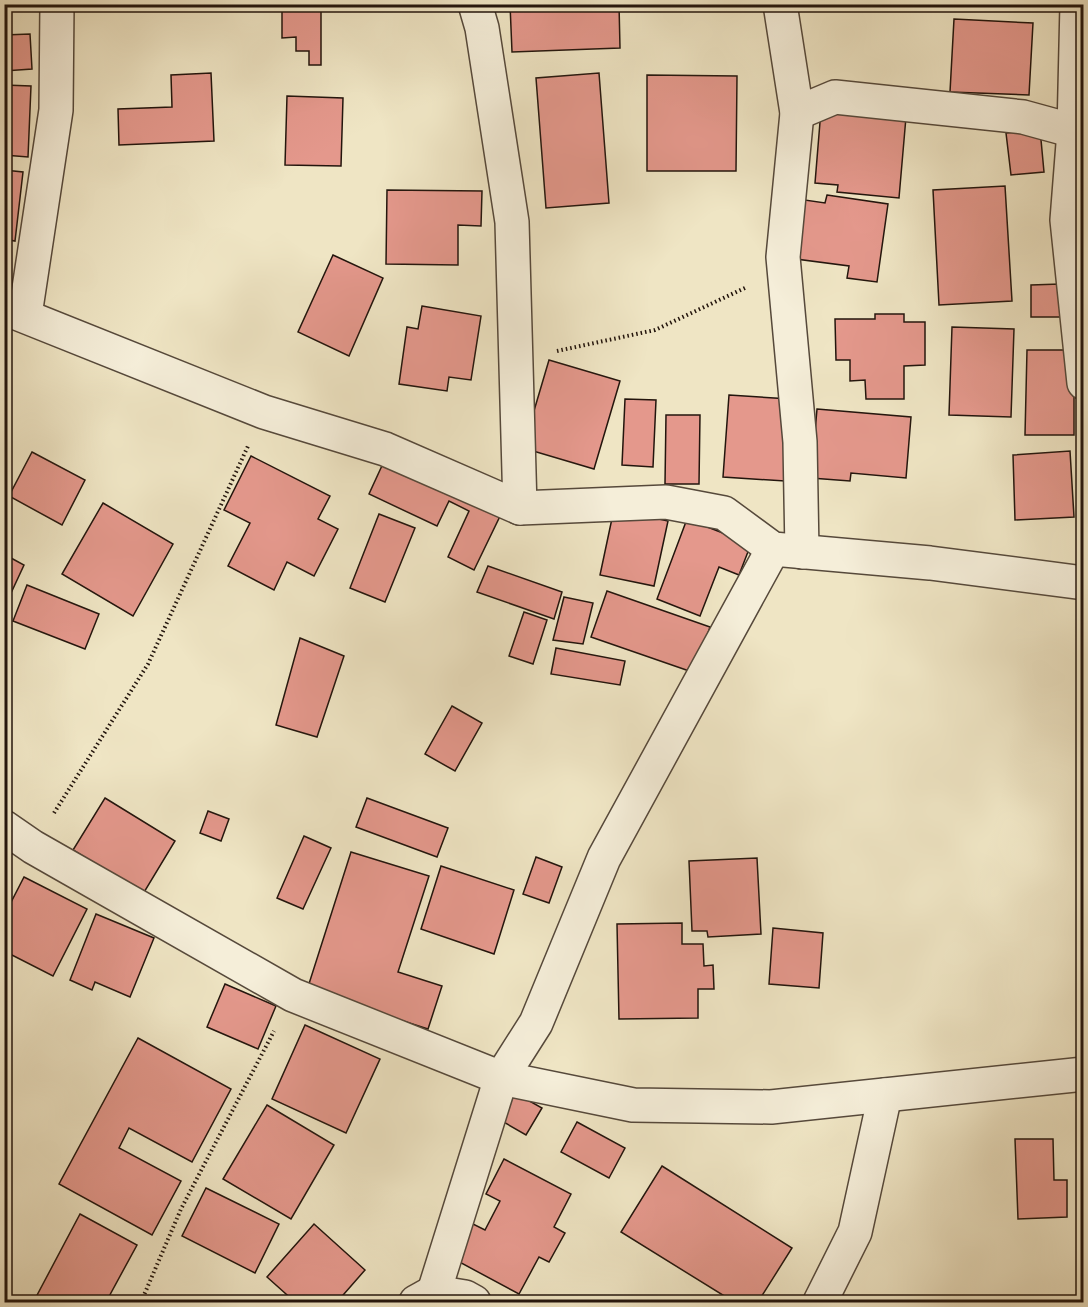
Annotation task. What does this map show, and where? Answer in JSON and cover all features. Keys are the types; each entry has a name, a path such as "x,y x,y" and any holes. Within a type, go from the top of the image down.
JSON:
{"street":[{"path":"475,4 482,28 512,222 518,358 520,508"},
{"path":"474,1302 465,1297 424,1297 501,1078 536,1023 604,858 787,551 800,442 783,257 797,113 780,4"},
{"path":"1077,4 1079,131 1067,220 1083,383"},
{"path":"63,6 56,110 12,317 264,412 385,449 520,508 666,502 724,513 787,551 930,563 1083,584"},
{"path":"797,113 836,97 1023,117 1079,131"},
{"path":"4,827 33,847 293,995 501,1078 633,1105 771,1107 1083,1074"},
{"path":"820,1302 855,1232 885,1095"}],"path":[{"path":"518,358 655,330 751,285 783,257"},
{"path":"33,847 148,664 264,412"},
{"path":"141,1302 181,1209 293,995"}],"building":[{"path":"282,4 321,4 321,65 309,65 309,51 296,51 296,37 282,38"},
{"path":"510,4 619,4 620,48 512,52"},
{"path":"954,19 1033,23 1029,95 950,92"},
{"path":"30,34 32,69 4,71 4,35"},
{"path":"211,73 214,141 119,145 118,109 172,107 171,75"},
{"path":"599,73 609,203 546,208 536,78"},
{"path":"647,75 737,76 736,171 647,171"},
{"path":"4,85 31,86 28,157 4,155"},
{"path":"287,96 343,98 341,166 285,165"},
{"path":"821,110 906,117 899,198 837,192 838,185 815,183"},
{"path":"1040,129 1044,172 1011,175 1006,133"},
{"path":"4,170 23,172 15,241 4,239"},
{"path":"1005,186 1012,301 939,305 933,190"},
{"path":"387,190 482,191 481,226 458,225 458,265 386,264"},
{"path":"827,195 888,204 877,282 847,278 849,266 796,259 805,200 825,203"},
{"path":"333,255 383,278 349,356 298,332"},
{"path":"1060,284 1061,317 1031,317 1031,285"},
{"path":"422,306 481,316 471,380 449,377 447,391 399,384 407,327 418,329"},
{"path":"875,314 904,314 904,322 925,322 925,365 904,366 904,399 866,399 865,380 850,381 850,360 836,360 835,319 875,319"},
{"path":"952,327 1014,329 1011,417 949,415"},
{"path":"1027,350 1074,350 1074,435 1025,435"},
{"path":"549,360 620,381 594,469 523,448"},
{"path":"729,395 790,399 785,481 723,477"},
{"path":"625,399 656,400 653,467 622,465"},
{"path":"817,409 911,417 906,478 851,473 850,481 811,478"},
{"path":"666,415 700,415 699,484 665,484"},
{"path":"1070,451 1074,517 1015,520 1013,455"},
{"path":"32,452 85,480 62,525 9,496"},
{"path":"251,456 330,496 318,519 338,529 314,576 287,562 274,590 228,566 250,523 224,510"},
{"path":"386,457 502,512 474,570 448,557 469,511 449,501 437,526 369,494"},
{"path":"103,503 173,544 133,616 62,574"},
{"path":"614,509 668,521 654,586 600,575"},
{"path":"379,514 415,528 385,602 350,588"},
{"path":"687,519 751,544 739,575 719,567 700,616 657,599"},
{"path":"11,558 24,565 5,606 4,571"},
{"path":"488,566 562,592 554,619 477,592"},
{"path":"27,585 99,614 85,649 13,621"},
{"path":"607,591 710,627 695,673 591,637"},
{"path":"564,597 593,603 583,644 553,640"},
{"path":"524,612 547,620 533,664 509,656"},
{"path":"300,638 344,656 317,737 276,725"},
{"path":"556,648 625,661 620,685 551,674"},
{"path":"452,706 482,723 455,771 425,754"},
{"path":"105,798 175,841 143,894 73,850"},
{"path":"367,798 448,828 437,857 356,827"},
{"path":"208,811 229,819 221,841 200,833"},
{"path":"304,836 331,848 303,909 277,898"},
{"path":"351,852 429,876 398,972 442,986 428,1029 307,990"},
{"path":"536,857 562,867 549,903 523,894"},
{"path":"757,858 761,934 708,937 707,931 692,931 689,861"},
{"path":"441,866 514,890 494,954 421,929"},
{"path":"24,877 87,909 53,976 4,951 4,916"},
{"path":"96,914 154,938 130,997 95,982 92,990 70,980"},
{"path":"682,923 682,944 703,944 704,966 713,965 714,989 698,989 698,1018 619,1019 617,924"},
{"path":"773,928 823,933 819,988 769,984"},
{"path":"225,984 276,1006 258,1049 207,1027"},
{"path":"305,1025 380,1059 346,1133 272,1099"},
{"path":"138,1038 231,1089 192,1162 129,1128 119,1148 181,1181 152,1235 59,1184"},
{"path":"510,1090 542,1108 526,1135 495,1117"},
{"path":"267,1105 334,1145 291,1219 223,1179"},
{"path":"577,1122 625,1148 609,1178 561,1152"},
{"path":"1015,1139 1053,1139 1054,1180 1067,1180 1067,1217 1018,1219"},
{"path":"504,1159 571,1194 554,1227 565,1233 549,1262 539,1257 519,1294 452,1258 471,1223 485,1230 500,1201 486,1194"},
{"path":"662,1166 792,1248 758,1302 734,1302 621,1232"},
{"path":"206,1188 279,1224 255,1273 182,1236"},
{"path":"80,1214 137,1245 106,1302 40,1302 35,1299"},
{"path":"314,1224 365,1270 337,1302 295,1302 267,1277"}]}
